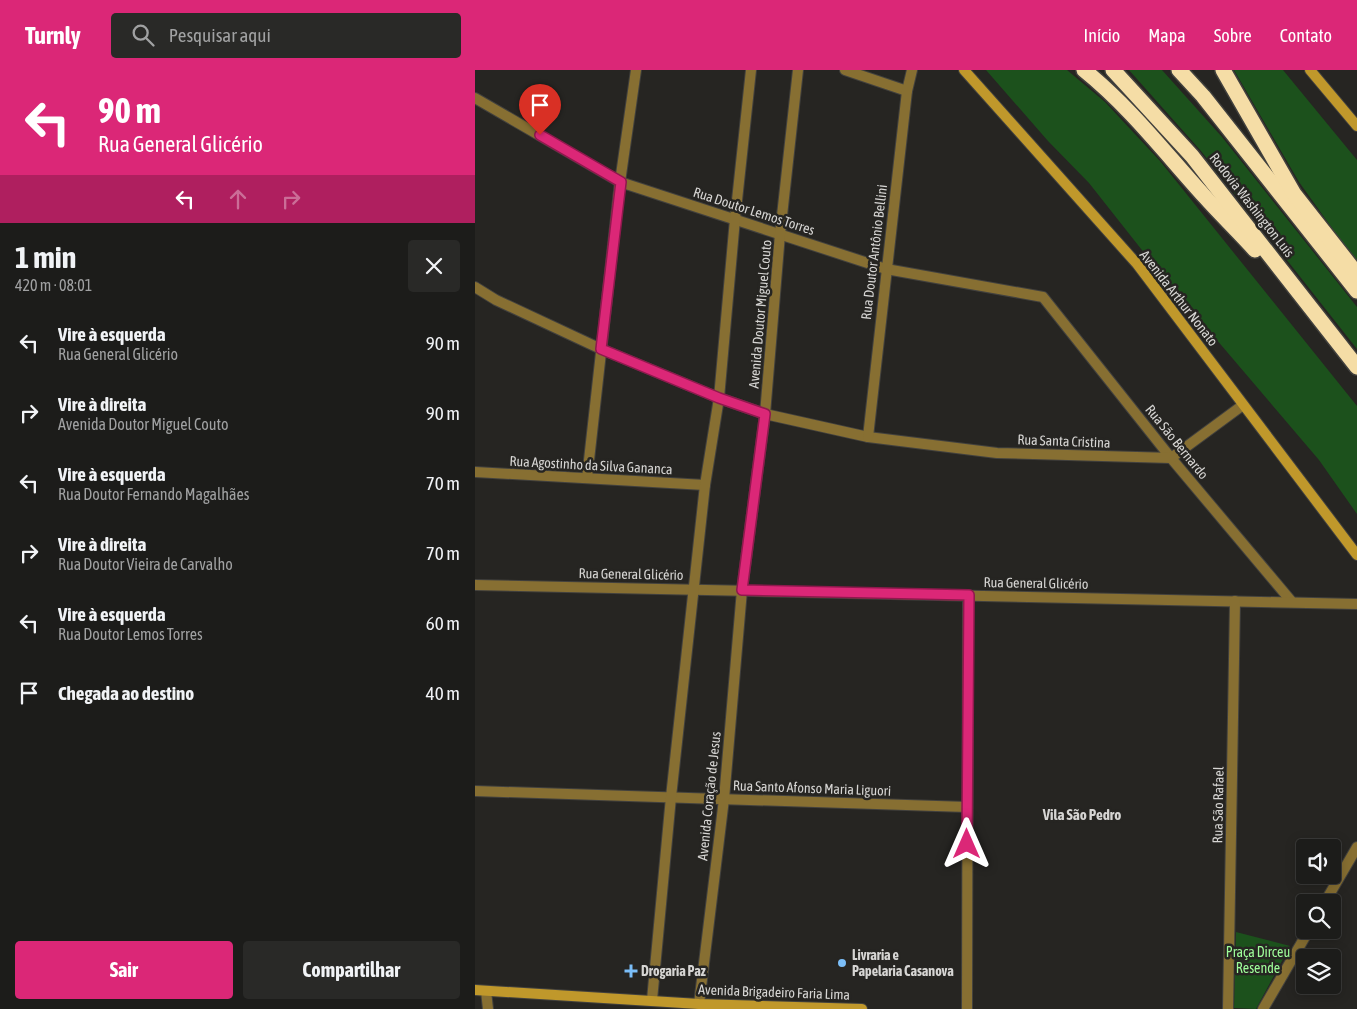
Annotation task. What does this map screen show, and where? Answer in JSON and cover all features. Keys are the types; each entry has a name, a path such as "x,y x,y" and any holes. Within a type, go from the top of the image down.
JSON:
{"highway":[{"path":"1084,70 1112,92 1205,197 1320,318"},
{"name":"Rodovia Washington Luís","path":"1113,70 1192,156 1357,367"},
{"name":"Rodovia Washington Luís","path":"1179,70 1203,96 1357,291"},
{"path":"1223,70 1294,194 1357,274"}],"main road":[{"name":"Avenida Arthur Nonato","path":"963,70 1137,264 1357,555"},
{"path":"1310,70 1357,126"},
{"name":"Avenida Brigadeiro Faria Lima","path":"480,991 699,1004 862,1009"}],"street":[{"path":"587,478 635,70"},
{"path":"652,1000 671,798 705,485 719,398 751,70"},
{"name":"Avenida Doutor Miguel Couto","path":"742,590 765,414 780,234 798,70"},
{"path":"845,70 907,90"},
{"name":"Rua Doutor Antônio Bellini","path":"868,437 907,90 912,70"},
{"name":"Rua Doutor Lemos Torres","path":"475,98 621,182 886,269 1043,297"},
{"name":"Rua Santa Cristina","path":"475,287 497,300 601,349 719,398 765,414 868,437 997,453 1171,458"},
{"name":"Rua São Bernardo","path":"1043,297 1171,458 1291,602"},
{"path":"1171,458 1243,405"},
{"name":"Rua Agostinho da Silva Gananca","path":"475,472 705,485"},
{"name":"Rua General Glicério","path":"475,584 1357,604"},
{"name":"Avenida Coração de Jesus","path":"699,1004 724,799 742,590"},
{"path":"967,1009 969,595"},
{"name":"Rua São Rafael","path":"1228,1009 1235,601"},
{"name":"Rua Santo Afonso Maria Liguori","path":"475,791 967,807"},
{"path":"1330,894 1357,847"},
{"path":"1263,1009 1304,939"},
{"path":"480,991 488,1009"}],"green space":[{"path":"986,70 1067,70 1105,102 1160,161 1357,406 1357,514 1319,460 1164,278 1089,183 1048,141"},
{"path":"1129,70 1162,70 1222,137 1357,307 1357,349 1201,151"},
{"path":"1234,70 1283,70 1357,160 1357,263 1299,182"},
{"name":"Praça Dirceu Resende","path":"1236,932 1290,946 1256,1009 1234,1008"}],"place":[{"name":"Livraria e Papelaria Casanova","path":"842,963"},
{"name":"Drogaria Paz","path":"631,971"}],"district":[{"name":"Vila São Pedro","path":"1082,815"}],"route":[{"path":"540,135 621,182 601,349 719,398 765,414 742,590 969,595 967,844"}]}
